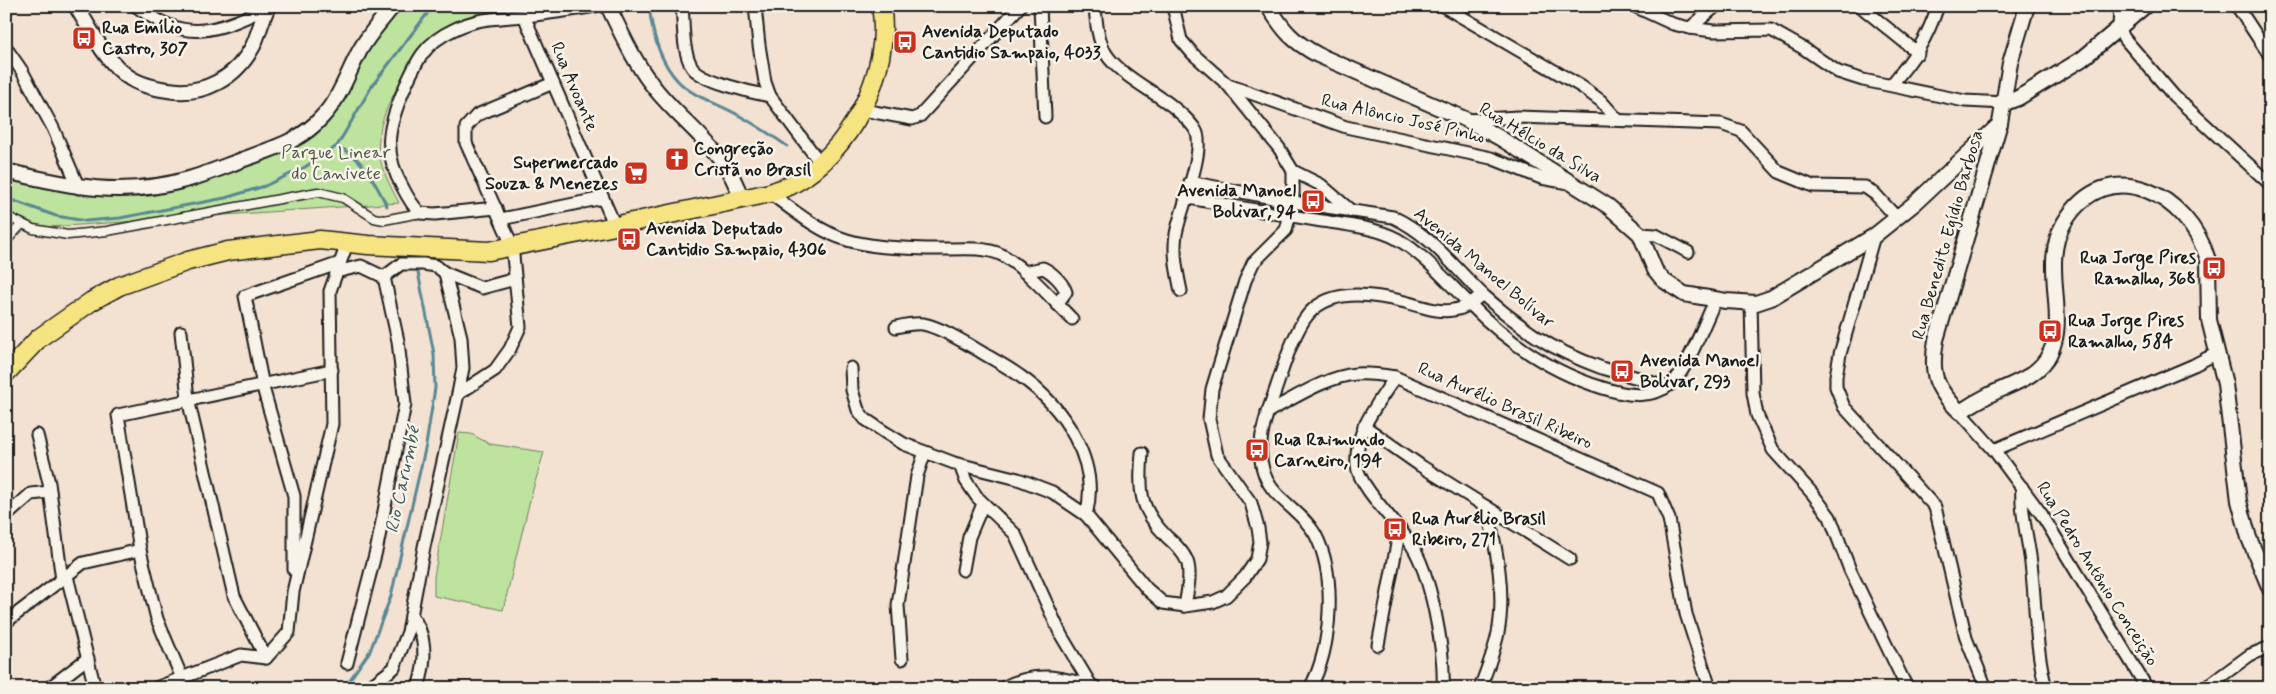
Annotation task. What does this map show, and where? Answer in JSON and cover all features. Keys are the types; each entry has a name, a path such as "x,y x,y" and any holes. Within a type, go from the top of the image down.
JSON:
{"main road":[{"path":"6,373 39,338 67,318 119,286 188,261 254,247 320,240 346,244 488,251 770,193 791,185 820,164 863,110 873,83 880,52 883,16 881,6"}],"street":[{"path":"76,6 108,58 122,72 145,85 173,91 189,92 219,83 242,63 253,46 267,7"},
{"path":"136,6 162,23 192,32 216,28 267,7"},
{"path":"6,171 94,190 139,188 187,180 292,141 315,125 339,96 364,44 393,6"},
{"path":"419,211 396,176 389,155 389,136 395,110 415,64 426,47 452,30 486,18 524,16 595,6"},
{"path":"608,6 635,59 652,85 730,169 741,199"},
{"path":"682,6 687,56 693,69 704,76 748,91 770,96"},
{"path":"755,6 765,82 770,96 820,164"},
{"path":"863,110 912,119 920,116 1020,6"},
{"path":"1040,6 1045,117"},
{"path":"1095,6 1097,29 1108,58 1118,68 1151,89 1184,116 1197,132 1199,140 1185,197 1174,255 1181,291"},
{"path":"1173,6 1181,40 1193,54 1228,85 1279,148 1293,170 1321,185 1350,210"},
{"name":"Rua Hélcio da Silva","path":"1268,6 1282,28 1297,44 1318,56 1466,120 1500,138 1621,215 1640,234 1655,270 1663,280 1684,294 1715,301 1761,302 1771,298 1874,236 1915,203 2000,123"},
{"path":"1443,6 1582,88 1601,101 1617,119"},
{"path":"1634,6 1673,24 1690,28 1771,30 1794,42 1838,72 1863,80 1966,101 2005,103 2018,98 2082,59 2145,6"},
{"path":"1690,28 1716,6"},
{"path":"1860,6 1918,53"},
{"path":"1890,85 1918,53 1938,6"},
{"name":"Rua Benedito Egídio Barbosa","path":"2019,483 1994,450 1942,393 1936,383 1933,359 1936,340 2000,123 2014,47 2027,6"},
{"path":"2120,6 2119,28 2124,38 2174,96 2270,184"},
{"path":"2237,6 2270,56"},
{"name":"Rua Avoante","path":"524,16 603,198 619,225"},
{"path":"6,48 22,71 53,128 79,188"},
{"path":"2007,84 2044,82"},
{"path":"458,394 495,370 510,349 520,327 512,246 466,143 466,126 477,115 553,83"},
{"name":"Rua Alôncio José Pinho","path":"1228,85 1346,127 1491,158 1541,178 1570,183"},
{"path":"1466,120 1518,117 1617,119 1701,122 1731,126 1747,136 1757,150 1779,172 1813,186 1865,187 1875,194 1896,218"},
{"path":"851,368 855,404 865,419 904,444 960,465 1018,479 1042,488 1086,516 1153,595 1163,603 1181,606 1213,602 1226,596 1237,587 1249,572 1258,555 1260,542 1251,503 1217,455 1212,440 1208,416 1212,389 1253,263 1286,230 1293,202 1293,170"},
{"name":"Avenida Manoel Bolívar","path":"1190,182 1293,202 1393,217 1408,224 1440,249 1482,294 1510,317 1551,345 1604,369 1634,376 1664,388"},
{"path":"1960,412 2023,380 2042,367 2051,352 2055,338 2057,314 2054,272 2060,234 2064,224 2077,206 2089,196 2113,185 2134,186 2160,198 2183,216 2208,260 2209,320 2228,400 2239,501 2248,538 2270,589"},
{"path":"6,216 45,233 68,235 107,232 318,192 343,198 374,218 384,220 419,211 434,214 498,213 603,198"},
{"path":"770,193 800,215 835,236 848,241 900,247 984,250 1001,255 1024,272 1072,319"},
{"name":"Avenida Manoel Bolívar","path":"1185,197 1340,224 1395,238 1427,262 1520,349 1554,369 1589,384 1635,395 1649,395 1664,388"},
{"path":"6,241 22,224"},
{"path":"1640,234 1656,235 1688,252"},
{"path":"1874,236 1840,354 1836,387 1844,407 1935,507 1966,638 1986,688"},
{"path":"266,658 289,632 294,592 332,424 330,291 346,244"},
{"path":"384,277 400,264 436,266 445,273 482,288 515,278"},
{"path":"294,592 294,496 262,384 245,296 338,268 361,266 384,277"},
{"path":"1024,272 1043,268 1056,278 1066,292 1057,304"},
{"path":"368,688 394,668 408,632 463,368 461,337 445,273"},
{"path":"347,662 377,547 405,404 398,341 384,277"},
{"path":"1310,688 1318,672 1326,647 1330,623 1326,572 1322,552 1315,534 1304,520 1275,492 1263,470 1261,445 1263,423 1301,326 1311,311 1323,303 1350,294 1393,299 1443,310 1454,310 1470,304 1482,294"},
{"path":"1664,388 1677,378 1715,301"},
{"path":"1751,302 1753,393 1757,415 1773,450 1812,493 1830,517 1850,570 1907,688"},
{"path":"896,327 921,324 940,330 1022,377 1047,400 1075,437 1084,456 1090,491 1086,516"},
{"path":"181,332 188,399 234,596 266,658"},
{"path":"1994,450 2194,365 2217,353"},
{"path":"182,678 157,619 140,550 118,415 332,370"},
{"path":"1267,412 1311,389 1343,377 1366,374 1395,376"},
{"name":"Rua Aurélio Brasil Ribeiro","path":"1443,688 1439,636 1424,574 1413,546 1364,483 1357,468 1358,447 1364,426 1395,376 1658,493 1669,519 1686,614 1710,688"},
{"path":"1364,426 1422,466 1570,559"},
{"path":"37,435 50,492 64,578 95,688"},
{"path":"902,659 898,605 917,476 925,452"},
{"path":"1142,453 1140,493 1146,512 1153,523 1182,552 1188,563 1189,575 1181,606"},
{"path":"960,465 971,489 983,504 1007,525 1021,544 1061,635 1094,687"},
{"path":"2019,483 2033,584 2036,633 2046,688"},
{"name":"Rua Pedro Antônio Conceição","path":"2019,483 2042,516 2147,688"},
{"path":"6,516 31,494 50,492"},
{"path":"963,570 969,537 983,504"},
{"path":"1480,688 1494,650 1499,623 1499,574 1487,507"},
{"path":"1378,645 1400,528"},
{"path":"6,622 83,563 140,550"},
{"path":"411,615 419,625 424,645 418,688"},
{"path":"2206,688 2250,655 2270,646"},
{"path":"156,688 241,655 266,658"},
{"path":"48,688 88,658"},
{"path":"1002,688 1026,678 1050,677 1094,687"},
{"path":"1026,678 1032,688"}],"green space":[{"name":"Parque Linear do Canivete","path":"401,6 524,6 468,17 454,23 427,47 401,81 383,118 379,137 379,154 382,167 399,203 6,230 6,176 65,190 177,183 325,119 366,53"},
{"path":"459,433 471,434 490,444 544,452 531,496 503,610 434,596 434,577"}],"waterway":[{"path":"6,198 56,216 86,221 120,218 225,198 265,186 305,167 337,146 372,86 433,6"},
{"path":"649,6 652,26 661,55 678,81 691,92 744,118 787,146"},
{"name":"Rio Carumbé","path":"337,146 354,157 367,171 387,206"},
{"name":"Rio Carumbé","path":"344,688 370,651 391,596 426,445 435,388 434,354 417,267"}],"place":[{"name":"Rua Emílio Castro, 307","path":"84,38"},
{"name":"Avenida Deputado Cantidio Sampaio, 4033","path":"905,42"},
{"name":"Congreção Cristã no Brasil","path":"677,159"},
{"name":"Supermercado Souza & Menezes","path":"636,173"},
{"name":"Avenida Manoel Bolivar, 94","path":"1313,201"},
{"name":"Avenida Deputado Cantidio Sampaio, 4306","path":"629,239"},
{"name":"Rua Jorge Pires Ramalho, 368","path":"2214,268"},
{"name":"Rua Jorge Pires Ramalho, 584","path":"2050,331"},
{"name":"Avenida Manoel Bolivar, 293","path":"1622,371"},
{"name":"Rua Raimundo Carneiro, 194","path":"1257,450"},
{"name":"Rua Aurélio Brasil Ribeiro, 271","path":"1395,529"}]}
